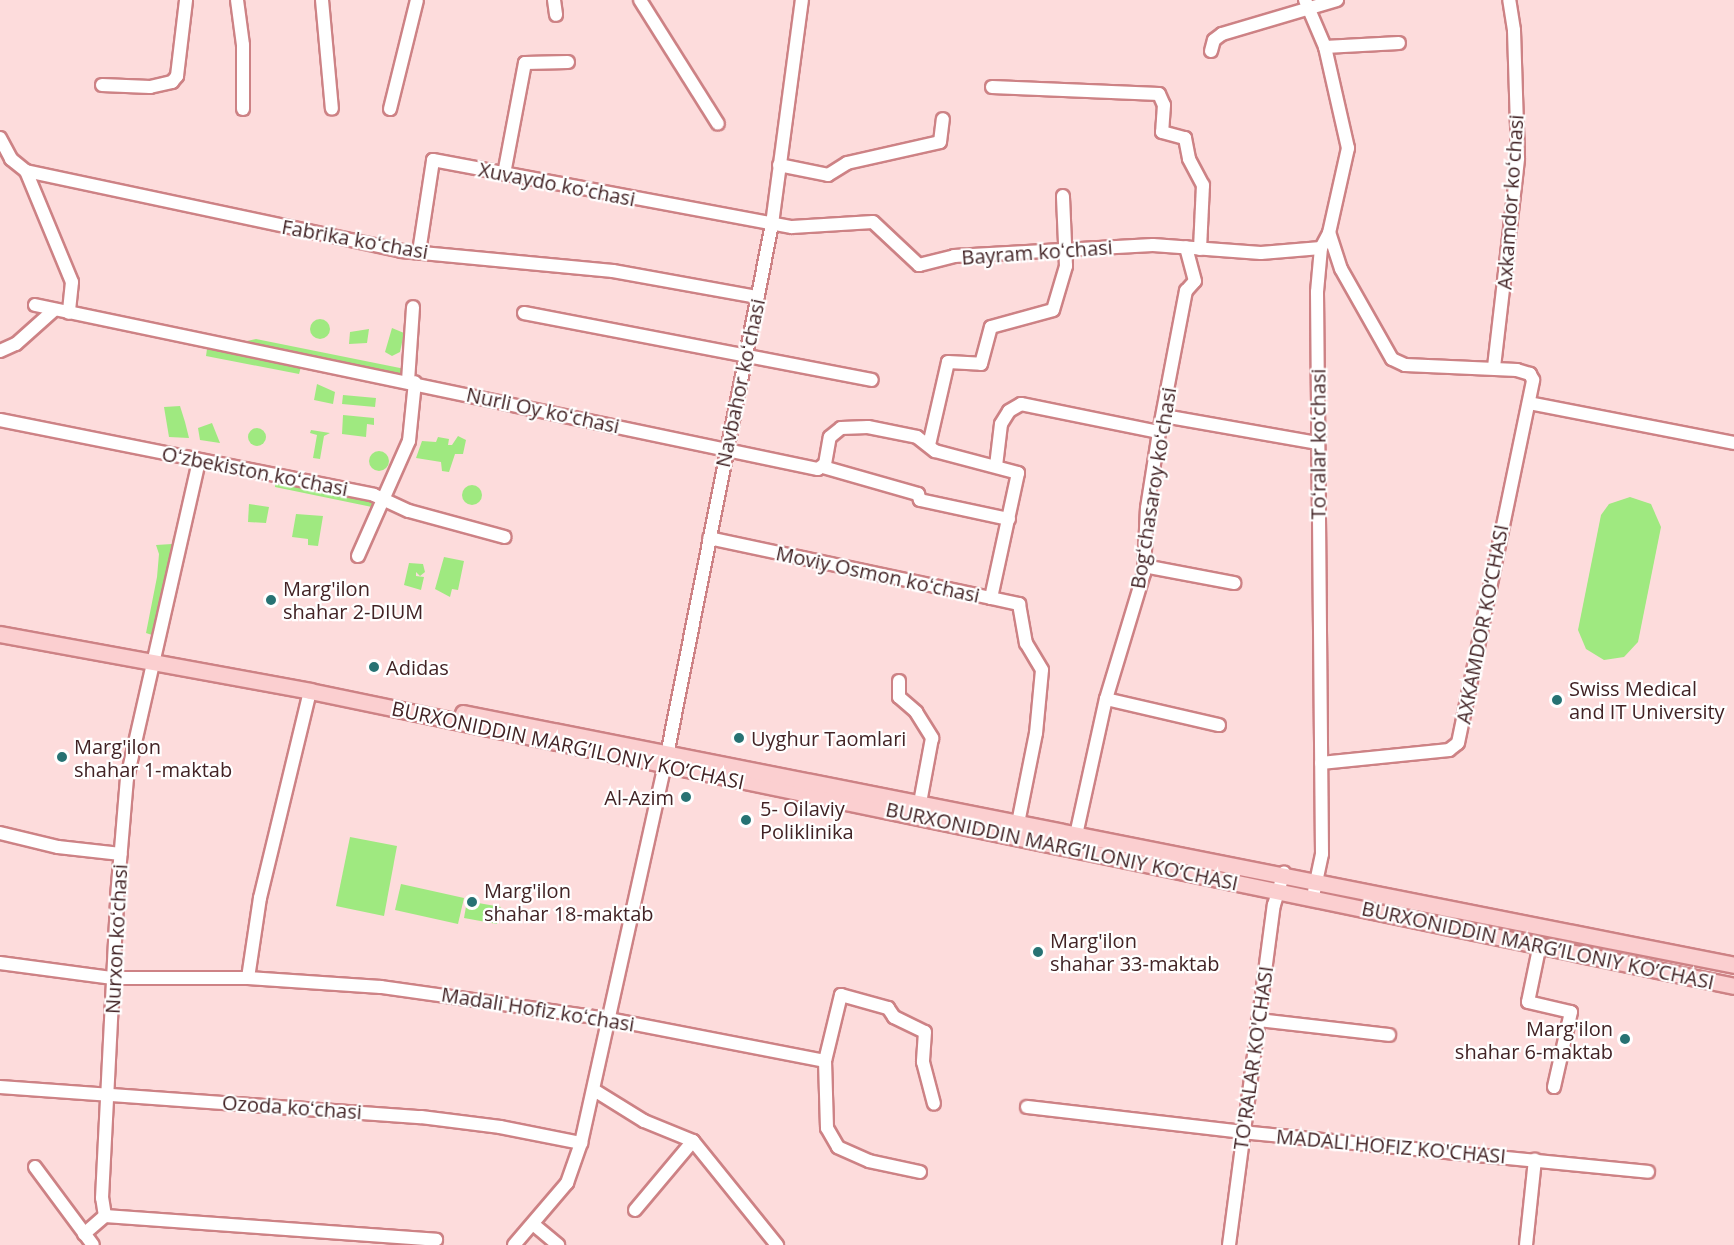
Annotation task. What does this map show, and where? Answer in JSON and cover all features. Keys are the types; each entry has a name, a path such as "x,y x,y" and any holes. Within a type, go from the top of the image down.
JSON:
{"main road":[{"name":"BURXONIDDIN MARG’ILONIY KO’CHASI","path":"0,624 310,692 920,803 1076,835 1284,873 1734,966"},
{"name":"BURXONIDDIN MARG’ILONIY KO’CHASI","path":"0,634 156,660 666,758 1278,891 1734,986"}],"street":[{"path":"102,84 150,87 172,82 177,76 186,0"},
{"path":"237,0 243,38 243,109"},
{"path":"321,0 332,109"},
{"path":"390,109 417,0"},
{"path":"554,0 556,15"},
{"path":"640,0 718,124"},
{"name":"Navbahor koʻchasi","path":"514,1245 567,1184 582,1143 666,758 725,449 758,297 772,224 802,0"},
{"path":"1211,51 1214,40 1222,34 1307,5 1337,0"},
{"name":"Axkamdor koʻchasi","path":"1494,368 1518,158 1514,30 1509,0"},
{"name":"Toʻralar koʻchasi","path":"1307,5 1325,47 1348,148 1329,233 1321,248 1317,292 1322,854 1312,897"},
{"path":"1325,47 1399,43"},
{"path":"504,174 525,63 568,62"},
{"path":"992,87 1159,94 1164,105 1162,132 1185,138 1189,159 1203,185 1200,249"},
{"path":"779,165 828,175 847,163 940,142 943,118"},
{"path":"0,138 11,159 26,171 72,282 69,313"},
{"name":"Xuvaydo koʻchasi","path":"419,252 433,160 772,224"},
{"name":"Fabrika koʻchasi","path":"26,171 419,252 613,271 758,297"},
{"path":"929,445 948,362 981,364 991,327 1053,310 1066,266 1064,196"},
{"name":"Bayram koʻchasi","path":"772,224 809,227 851,220 873,222 919,266 954,256 1154,245 1261,253 1321,248"},
{"path":"1329,233 1341,268 1392,359 1405,365 1494,368"},
{"name":"Bogʻchasaroy koʻchasi","path":"1076,835 1106,699 1144,566 1147,508 1159,432 1164,416 1186,291 1195,281 1186,248"},
{"name":"Nurli Oy koʻchasi","path":"34,305 725,449 823,467 918,494 920,500 1009,519"},
{"path":"358,556 409,441 413,307"},
{"path":"0,351 15,344 54,310"},
{"path":"524,313 744,357 767,357 872,380"},
{"name":"AXKAMDOR KO‘CHASI","path":"1321,763 1449,750 1458,743 1533,380 1530,374 1494,368"},
{"path":"1528,403 1734,443"},
{"path":"823,467 830,437 842,428 868,428 916,437 935,452 996,466 1001,424 1009,411 1021,404 1159,432"},
{"path":"1164,416 1317,443"},
{"name":"Oʻzbekiston koʻchasi","path":"0,420 374,495 381,500 456,526 505,537"},
{"name":"Nurxon koʻchasi","path":"105,1216 102,1198 120,854 133,746 156,660 199,460"},
{"name":"Moviy Osmon koʻchasi","path":"709,538 992,598 1018,472 996,466"},
{"path":"1144,566 1234,583"},
{"path":"992,598 1019,604 1026,644 1042,670 1036,733 1018,823"},
{"path":"899,681 899,697 916,712 932,738 920,803"},
{"path":"248,978 260,898 310,692"},
{"path":"1106,699 1219,725"},
{"path":"0,833 58,847 120,854"},
{"name":"TO'RALAR KO'CHASI","path":"1229,1245 1258,1020 1278,891 1284,873"},
{"path":"1540,944 1528,1002 1571,1012 1554,1087"},
{"name":"Madali Hofiz koʻchasi","path":"0,963 113,978 248,978 381,987 609,1019 825,1061"},
{"path":"920,1172 869,1161 838,1147 825,1113 825,1061 841,995 888,1008 894,1017 927,1035 923,1062 934,1104"},
{"path":"1258,1020 1389,1035"},
{"name":"Ozoda koʻchasi","path":"0,1087 422,1117 500,1127 582,1143"},
{"path":"594,1090 644,1121 693,1141 777,1245"},
{"name":"MADALI HOFIZ KO'CHASI","path":"1027,1107 1242,1132 1535,1159 1648,1172"},
{"path":"635,1210 665,1179 693,1141"},
{"path":"1526,1245 1535,1159"},
{"path":"35,1167 93,1245"},
{"path":"84,1234 105,1216 436,1240"},
{"path":"533,1224 558,1245"}],"green space":[{"path":"320,319 327,322 330,329 327,336 320,339 313,336 310,329 313,322"},
{"path":"392,328 404,333 400,352 392,356 385,352"},
{"path":"369,329 367,343 349,344 350,332"},
{"path":"256,339 405,369 404,374 233,344"},
{"path":"207,349 301,367 299,374 206,356"},
{"path":"317,384 335,392 333,404 314,400"},
{"path":"343,395 376,398 375,407 342,404"},
{"path":"180,406 189,438 169,437 164,407"},
{"path":"343,415 374,418 374,425 367,424 366,437 342,434"},
{"path":"212,423 220,443 200,440 198,428"},
{"path":"253,428 261,428 266,433 264,444 253,446 248,441 248,433"},
{"path":"311,430 330,433 324,436 320,459 313,458 317,435 310,433"},
{"path":"458,436 466,440 463,454 455,454 449,472 442,471 441,462 416,458 422,441 436,442 438,437 449,439 448,445 452,445"},
{"path":"379,451 386,454 389,461 386,468 379,471 372,468 369,461 372,454"},
{"path":"275,480 354,498 361,494 360,499 372,498 372,507 275,487"},
{"path":"472,485 479,488 482,495 479,502 472,505 465,502 462,495 465,488"},
{"path":"1630,497 1651,504 1661,527 1638,642 1624,657 1604,660 1586,649 1578,630 1601,515 1609,504"},
{"path":"249,504 269,507 266,523 248,522"},
{"path":"296,514 323,516 318,546 308,545 308,539 292,537"},
{"path":"179,536 158,637 146,633 157,577 159,554 156,545 172,544 173,537"},
{"path":"444,557 464,561 458,590 452,589 450,597 435,589"},
{"path":"409,563 423,564 425,572 420,576 416,572 416,576 424,577 421,590 404,585"},
{"path":"350,837 397,846 384,916 336,906"},
{"path":"401,884 464,898 458,924 395,910"},
{"path":"467,901 501,907 497,924 464,918"}],"place":[{"name":"Marg'ilon shahar 2-DIUM","path":"271,600"},
{"name":"Adidas","path":"374,667"},
{"name":"Swiss Medical and IT University","path":"1557,700"},
{"name":"Uyghur Taomlari","path":"739,738"},
{"name":"Marg'ilon shahar 1-maktab","path":"62,757"},
{"name":"Al-Azim","path":"686,797"},
{"name":"5- Oilaviy Poliklinika","path":"746,820"},
{"name":"Marg'ilon shahar 18-maktab","path":"472,902"},
{"name":"Marg'ilon shahar 33-maktab","path":"1038,952"},
{"name":"Marg'ilon shahar 6-maktab","path":"1625,1039"}]}
